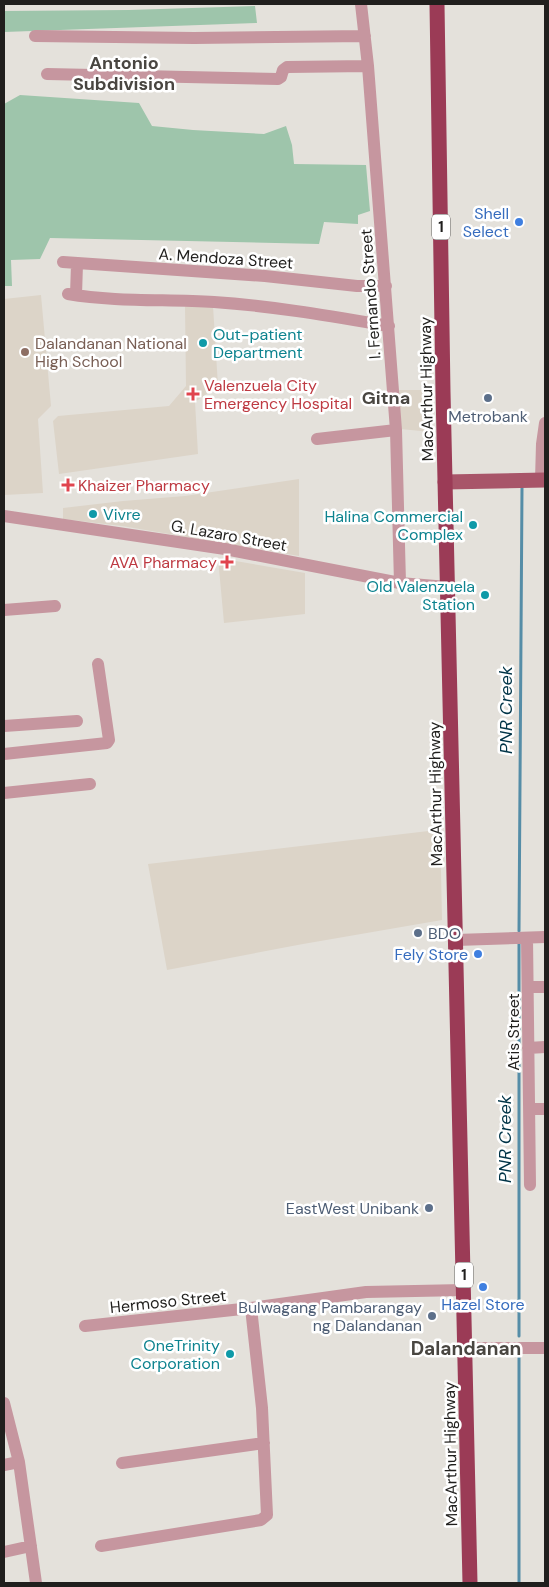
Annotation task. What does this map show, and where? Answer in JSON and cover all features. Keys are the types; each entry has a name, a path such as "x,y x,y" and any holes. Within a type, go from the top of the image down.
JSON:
{"highway":[{"name":"MacArthur Highway","path":"437,4 445,482 470,1583"}],"main road":[{"path":"445,482 543,480"}],"street":[{"name":"I. Fernando Street","path":"361,4 368,66 396,430 400,583"},
{"path":"35,36 194,38 365,36"},
{"path":"47,74 278,79 281,77 282,70 287,67 368,66"},
{"name":"A. Mendoza Street","path":"63,262 264,276 357,286 386,286"},
{"path":"77,264 72,295 129,300 214,302 282,308 388,326"},
{"path":"543,480 542,444 545,423"},
{"path":"317,439 396,430"},
{"name":"G. Lazaro Street","path":"4,516 225,549 400,583 448,587"},
{"path":"4,610 55,606"},
{"path":"4,754 107,743 109,740 98,664"},
{"path":"4,726 77,721"},
{"path":"4,793 90,784"},
{"name":"Atis Street","path":"527,938 530,1185"},
{"path":"456,940 545,938"},
{"path":"529,987 545,986"},
{"path":"528,1048 545,1047"},
{"path":"530,1109 545,1109"},
{"name":"Hermoso Street","path":"85,1326 251,1308 366,1292 464,1290"},
{"path":"101,1546 260,1520 267,1515 262,1408 251,1308"},
{"path":"465,1348 545,1348"},
{"path":"4,1403 18,1462 36,1583"},
{"path":"122,1463 264,1443"},
{"path":"4,1465 18,1462"},
{"path":"4,1552 31,1546"}],"shaded area":[{"name":"Dalandanan National High School","path":"41,295 51,406 38,419 43,493 4,495 4,299"},
{"name":"Valenzuela City Emergency Hospital","path":"185,306 213,306 218,386 195,402 198,454 59,474 53,421 58,416 169,406 186,386"},
{"path":"399,390 430,390 432,432 400,429"},
{"path":"299,479 299,556 122,526 63,519 63,508 185,496"},
{"path":"218,558 305,573 305,614 224,623"},
{"path":"437,830 441,871 442,920 167,970 148,864"}],"green space":[{"path":"255,6 257,23 4,32 4,11"},
{"path":"20,95 139,103 152,126 264,134 286,126 292,145 294,164 366,165 370,211 358,215 358,224 324,222 319,244 50,238 40,259 11,260 12,286 4,286 4,104"}],"waterway":[{"name":"PNR Creek","path":"519,931 522,488"},
{"name":"PNR Creek","path":"519,943 519,1336"},
{"name":"PNR Creek","path":"519,1353 519,1583"}],"place":[{"name":"Shell Select","path":"519,222"},
{"name":"Out-patient Department","path":"203,343"},
{"name":"Dalandanan National High School","path":"25,352"},
{"name":"Valenzuela City Emergency Hospital","path":"193,394"},
{"name":"Metrobank","path":"488,398"},
{"name":"Khaizer Pharmacy","path":"68,485"},
{"name":"Vivre","path":"93,514"},
{"name":"Halina Commercial Complex","path":"473,525"},
{"name":"AVA Pharmacy","path":"227,562"},
{"name":"Old Valenzuela Station","path":"485,595"},
{"name":"BDO","path":"418,933"},
{"name":"Fely Store","path":"478,954"},
{"name":"EastWest Unibank","path":"429,1208"},
{"name":"Hazel Store","path":"483,1287"},
{"name":"Bulwagang Pambarangay ng Dalandanan","path":"432,1316"},
{"name":"OneTrinity Corporation","path":"230,1354"}],"district":[{"name":"Antonio Subdivision","path":"124,73"},
{"name":"Gitna","path":"386,398"},
{"name":"Dalandanan","path":"466,1348"}]}
